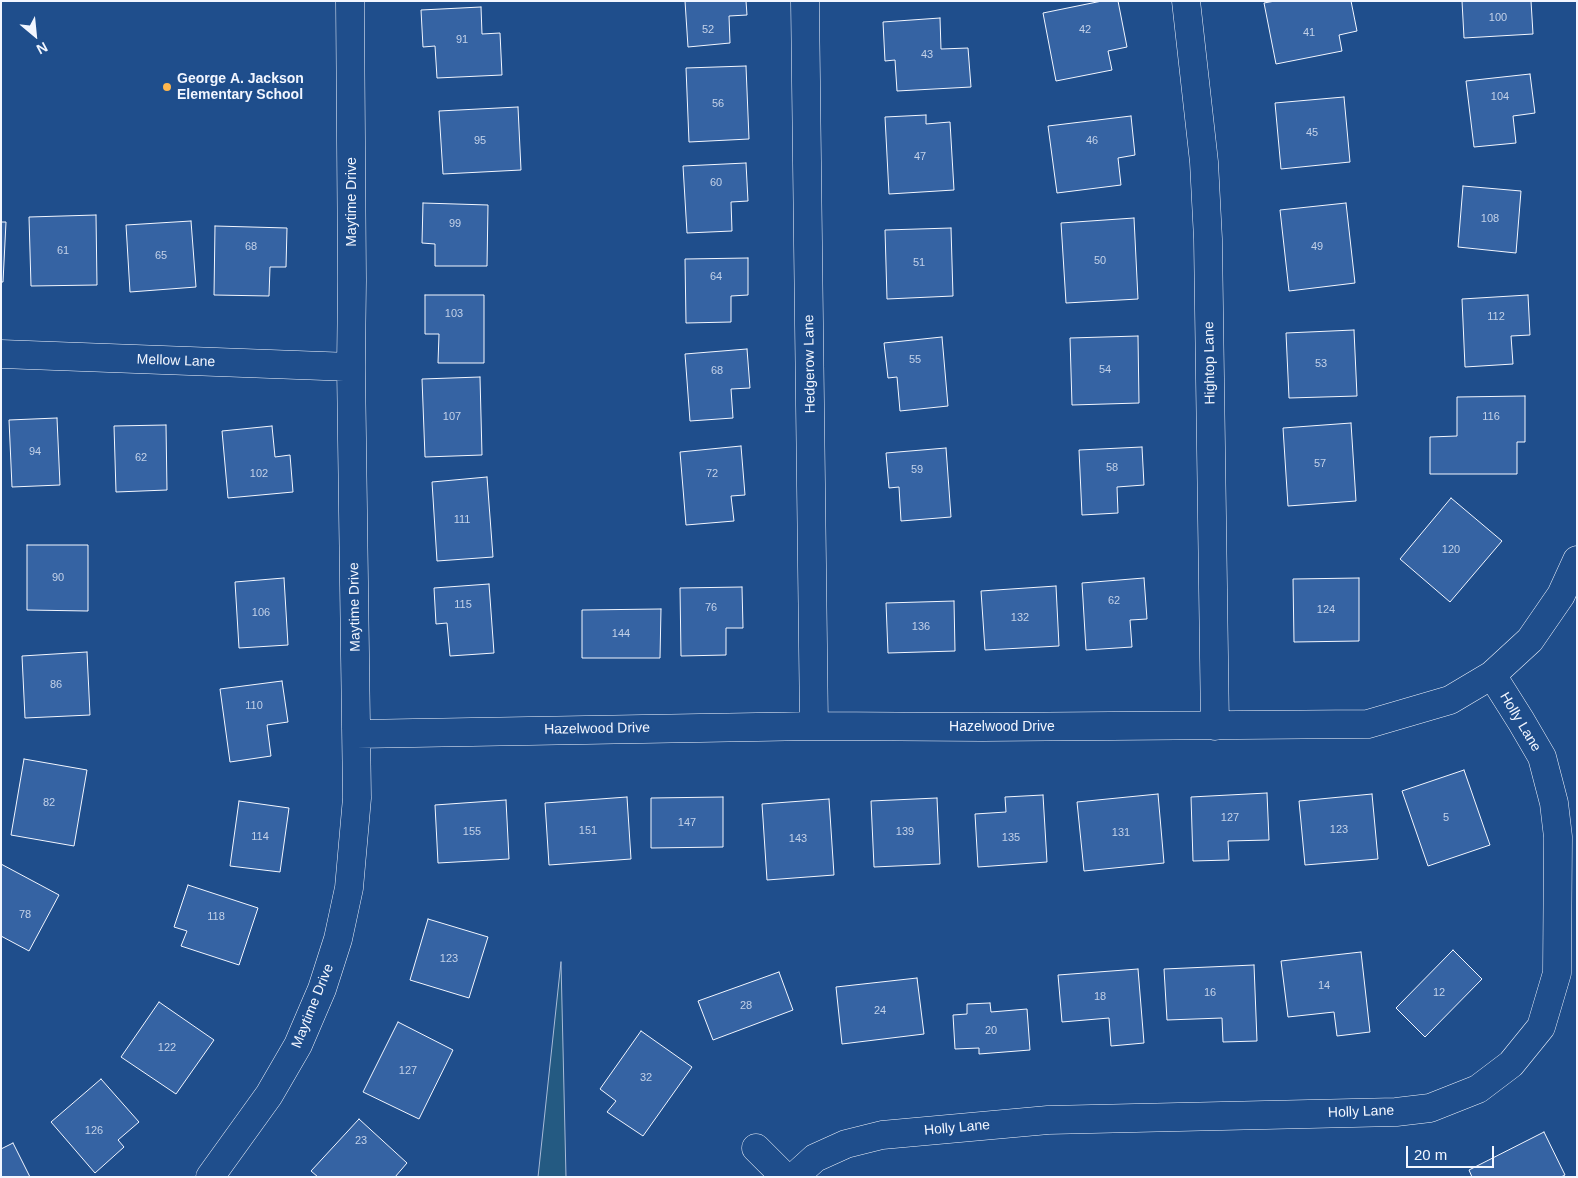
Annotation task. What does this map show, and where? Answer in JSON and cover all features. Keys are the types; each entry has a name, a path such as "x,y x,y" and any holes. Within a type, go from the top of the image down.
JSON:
{"street":[{"name":"Maytime Drive","path":"210,1177 269,1095 298,1045 322,989 333,956 349,888 358,798 351,367 350,1"},
{"name":"Hedgerow Lane","path":"805,1 814,726"},
{"name":"Hightop Lane","path":"1186,1 1204,162 1208,239 1215,726"},
{"name":"Mellow Lane","path":"1,354 351,367"},
{"name":"Hazelwood Drive","path":"357,734 814,726 984,727 1368,724 1450,700 1492,675 1530,640 1562,595 1577,560"},
{"name":"Holly Lane","path":"794,1177 815,1158 846,1144 882,1135 1048,1120 1396,1112 1430,1108 1478,1089 1511,1064 1541,1027 1557,973 1558,837 1554,803 1542,757 1492,675"},
{"path":"756,1148 785,1177"}],"shaded area":[{"path":"561,962 566,1177 538,1177"}],"building":[{"path":"685,1 746,1 747,15 729,16 730,43 688,47"},
{"path":"1102,1 1118,1 1127,47 1108,51 1112,70 1056,81 1043,13"},
{"path":"1275,1 1351,1 1357,31 1339,35 1342,51 1276,64 1264,3"},
{"path":"1462,1 1531,1 1533,34 1464,38"},
{"path":"481,7 482,34 500,33 502,75 437,78 435,46 423,47 421,10"},
{"path":"940,18 941,49 968,48 971,87 897,91 895,60 885,61 883,22"},
{"path":"746,66 749,139 689,142 686,68"},
{"path":"1530,74 1535,113 1513,116 1516,143 1474,147 1466,81"},
{"path":"1344,97 1350,162 1281,169 1275,103"},
{"path":"518,107 521,170 443,174 439,111"},
{"path":"926,115 926,124 950,122 954,190 889,194 885,117"},
{"path":"1131,116 1135,155 1118,158 1121,185 1057,193 1048,126"},
{"path":"746,163 748,201 731,202 732,231 687,233 683,166"},
{"path":"1463,186 1521,191 1516,253 1458,247"},
{"path":"423,203 488,205 487,266 435,266 435,244 422,243"},
{"path":"1346,203 1355,283 1289,291 1280,210"},
{"path":"96,215 97,285 31,286 29,217"},
{"path":"1134,218 1138,299 1066,303 1061,223"},
{"path":"191,221 196,287 130,292 126,225"},
{"path":"1,222 6,222 3,282 1,282"},
{"path":"215,226 287,228 286,267 270,267 269,296 214,295"},
{"path":"951,228 953,296 887,299 885,230"},
{"path":"748,258 748,295 731,296 731,322 686,323 685,259"},
{"path":"425,295 484,295 484,363 438,363 439,334 425,334"},
{"path":"1528,295 1530,335 1511,336 1513,364 1465,367 1462,299"},
{"path":"1354,330 1357,396 1289,398 1286,333"},
{"path":"1138,336 1139,403 1072,405 1070,338"},
{"path":"942,337 948,406 900,411 897,377 888,378 884,343"},
{"path":"747,349 750,388 731,389 733,418 690,421 685,354"},
{"path":"480,377 482,455 425,457 422,379"},
{"path":"1525,396 1525,442 1517,442 1517,474 1430,474 1430,437 1457,436 1457,397"},
{"path":"57,418 60,485 12,487 9,420"},
{"path":"1351,423 1356,501 1288,506 1283,428"},
{"path":"166,425 167,490 116,492 114,426"},
{"path":"272,426 275,457 290,455 293,492 228,498 222,431"},
{"path":"741,446 745,495 731,496 734,521 686,525 680,452"},
{"path":"1142,447 1144,485 1117,487 1118,513 1082,515 1079,450"},
{"path":"946,448 951,517 901,521 899,487 889,488 886,453"},
{"path":"487,477 493,557 437,561 432,482"},
{"path":"1451,498 1502,541 1450,602 1400,559"},
{"path":"27,545 88,545 88,611 27,610"},
{"path":"284,578 288,645 239,648 235,582"},
{"path":"1144,578 1147,619 1130,620 1132,647 1086,650 1082,583"},
{"path":"1359,578 1359,641 1294,642 1293,579"},
{"path":"489,584 494,653 450,656 447,623 436,624 434,588"},
{"path":"1056,586 1059,646 985,650 981,591"},
{"path":"742,587 743,628 726,628 726,655 681,656 680,588"},
{"path":"954,601 955,651 888,653 886,603"},
{"path":"661,609 660,658 582,658 582,610"},
{"path":"87,652 90,715 25,718 22,656"},
{"path":"282,681 288,722 267,725 271,756 230,762 220,689"},
{"path":"24,759 87,770 74,846 11,835"},
{"path":"1464,770 1490,845 1428,866 1402,791"},
{"path":"1267,793 1269,840 1228,841 1229,860 1193,861 1191,797"},
{"path":"1158,794 1164,863 1084,871 1077,802"},
{"path":"1372,794 1378,859 1305,865 1299,801"},
{"path":"1043,795 1047,862 978,867 975,814 1006,812 1005,797"},
{"path":"627,797 631,859 549,865 545,803"},
{"path":"723,797 723,847 651,848 651,798"},
{"path":"937,798 940,864 874,867 871,801"},
{"path":"829,799 834,875 767,880 762,804"},
{"path":"506,800 509,859 438,863 435,805"},
{"path":"239,801 289,808 280,872 230,866"},
{"path":"1,864 59,895 29,951 1,936"},
{"path":"188,885 258,908 239,965 181,946 187,931 174,927"},
{"path":"428,919 488,937 469,998 410,980"},
{"path":"1453,950 1482,979 1425,1037 1396,1008"},
{"path":"1361,952 1370,1032 1337,1036 1334,1012 1288,1017 1281,961"},
{"path":"1254,965 1257,1041 1223,1042 1222,1018 1167,1020 1164,969"},
{"path":"1138,969 1144,1043 1111,1046 1109,1018 1062,1022 1058,975"},
{"path":"779,972 793,1010 713,1040 698,1001"},
{"path":"917,978 924,1034 842,1044 836,987"},
{"path":"159,1002 214,1040 176,1094 121,1057"},
{"path":"990,1003 991,1012 1027,1009 1030,1050 979,1054 979,1048 955,1049 953,1015 967,1014 967,1004"},
{"path":"398,1022 453,1050 419,1119 363,1092"},
{"path":"641,1031 692,1067 643,1136 607,1112 616,1101 600,1089"},
{"path":"101,1079 139,1122 118,1140 124,1147 95,1173 51,1122"},
{"path":"359,1119 407,1163 395,1177 318,1177 311,1171"},
{"path":"1544,1132 1565,1175 1561,1177 1472,1177 1469,1170"},
{"path":"13,1143 30,1177 1,1177 1,1149"}],"place":[{"name":"George A. Jackson Elementary School","path":"167,87"}]}
